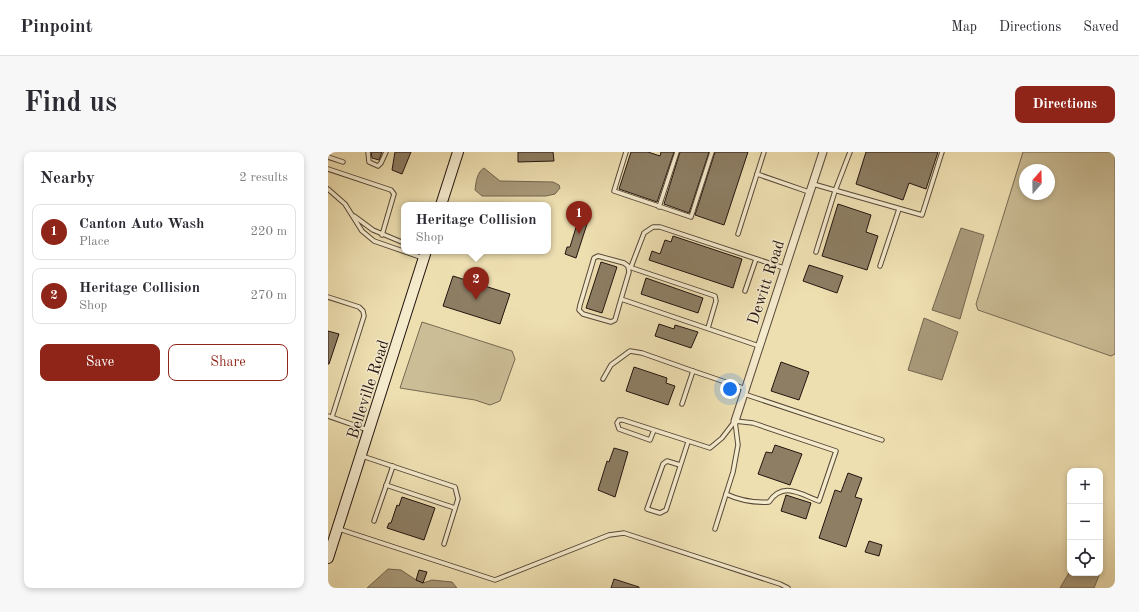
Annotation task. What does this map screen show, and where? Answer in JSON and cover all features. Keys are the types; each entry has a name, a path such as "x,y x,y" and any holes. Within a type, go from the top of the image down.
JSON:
{"main road":[{"path":"442,202 458,152"},
{"name":"Belleville Road","path":"328,558 425,255"}],"street":[{"name":"Dewitt Road","path":"735,421 823,152"}],"lane":[{"path":"368,152 369,162 378,166 386,152"},
{"path":"626,152 614,191 691,217 712,152"},
{"path":"659,206 677,152"},
{"path":"738,234 764,152"},
{"path":"816,252 835,191 850,152"},
{"path":"812,184 922,215 942,152"},
{"path":"328,157 343,162"},
{"path":"328,169 391,190 394,194 382,234"},
{"path":"757,174 809,192"},
{"path":"328,189 345,204 362,231 374,241 401,248"},
{"path":"880,266 899,209"},
{"path":"352,214 365,225 401,242"},
{"path":"708,328 716,302 715,296 630,267 624,263 604,256 594,258 579,310 583,314 611,322 614,320 630,267 644,233 653,227 660,227 784,268"},
{"path":"746,292 756,259"},
{"path":"328,297 358,307 363,311 364,316 330,416 369,431"},
{"path":"621,299 759,346"},
{"path":"603,379 611,365 630,352 642,353 882,440"},
{"path":"682,404 693,371"},
{"path":"654,430 650,440 619,429 617,423 619,420 624,420 654,430 688,442 705,447 714,446 735,421"},
{"path":"715,529 733,472 738,445 735,421"},
{"path":"726,494 738,499 755,503 769,502 774,495 782,490 794,491 819,501 836,450 753,423 735,421"},
{"path":"680,465 667,461 662,464 647,509 660,513 666,510 688,442"},
{"path":"361,456 454,487 458,500 444,544"},
{"path":"374,521 393,466"},
{"path":"386,485 455,508"},
{"path":"337,529 495,580 609,535 624,533 780,584 788,588"}],"shaded area":[{"path":"1023,152 1115,152 1115,354 1111,356 978,310 976,304 1019,165 1019,200 1055,200 1055,164 1019,164"},
{"path":"484,168 500,181 553,182 559,185 560,188 555,194 546,196 482,196 475,190 478,175"},
{"path":"961,228 984,235 960,319 932,310"},
{"path":"924,318 958,332 942,380 908,370"},
{"path":"422,322 512,351 515,359 500,401 490,405 475,400 400,388"},
{"path":"388,569 401,570 423,583 432,580 452,582 457,588 367,588"},
{"path":"1067,576 1099,576 1094,588 1060,588"}],"building":[{"path":"371,152 382,152 379,160 372,158"},
{"path":"395,152 411,152 402,174 392,170"},
{"path":"518,152 553,152 554,161 518,162"},
{"path":"631,152 648,152 660,156 661,152 674,152 657,202 619,189"},
{"path":"680,152 709,152 689,213 664,204"},
{"path":"715,152 748,152 724,225 695,215"},
{"path":"866,152 938,152 926,189 909,183 903,200 856,184"},
{"path":"838,204 871,215 866,232 878,236 867,270 822,256"},
{"path":"581,211 588,214 585,221 588,221 576,258 565,254 567,247 570,247"},
{"path":"673,236 742,259 733,288 649,260 652,251 660,254 665,240 671,242"},
{"path":"601,262 617,267 602,313 586,308"},
{"path":"809,265 843,276 837,293 803,281"},
{"path":"453,276 510,294 500,324 443,306"},
{"path":"646,278 703,298 698,313 641,294"},
{"path":"659,324 674,329 675,325 698,332 691,348 655,336"},
{"path":"328,331 339,334 329,364 328,364"},
{"path":"781,362 809,372 799,400 771,391"},
{"path":"634,367 667,378 666,383 675,386 668,405 626,391"},
{"path":"775,445 802,454 790,485 758,474 766,452 772,453"},
{"path":"614,448 628,452 615,497 598,490 607,461 609,462"},
{"path":"848,473 862,478 855,497 862,499 846,547 819,538 835,490 841,492"},
{"path":"786,495 811,503 806,519 781,511"},
{"path":"402,497 435,508 424,540 387,528 389,523 391,523 397,505 399,506"},
{"path":"869,541 882,545 879,556 865,552"},
{"path":"419,570 427,572 423,583 416,580"},
{"path":"614,579 639,587 639,588 611,588"}],"place":[{"name":"Canton Auto Wash","path":"579,234"},
{"name":"Heritage Collision","path":"476,300"}]}
